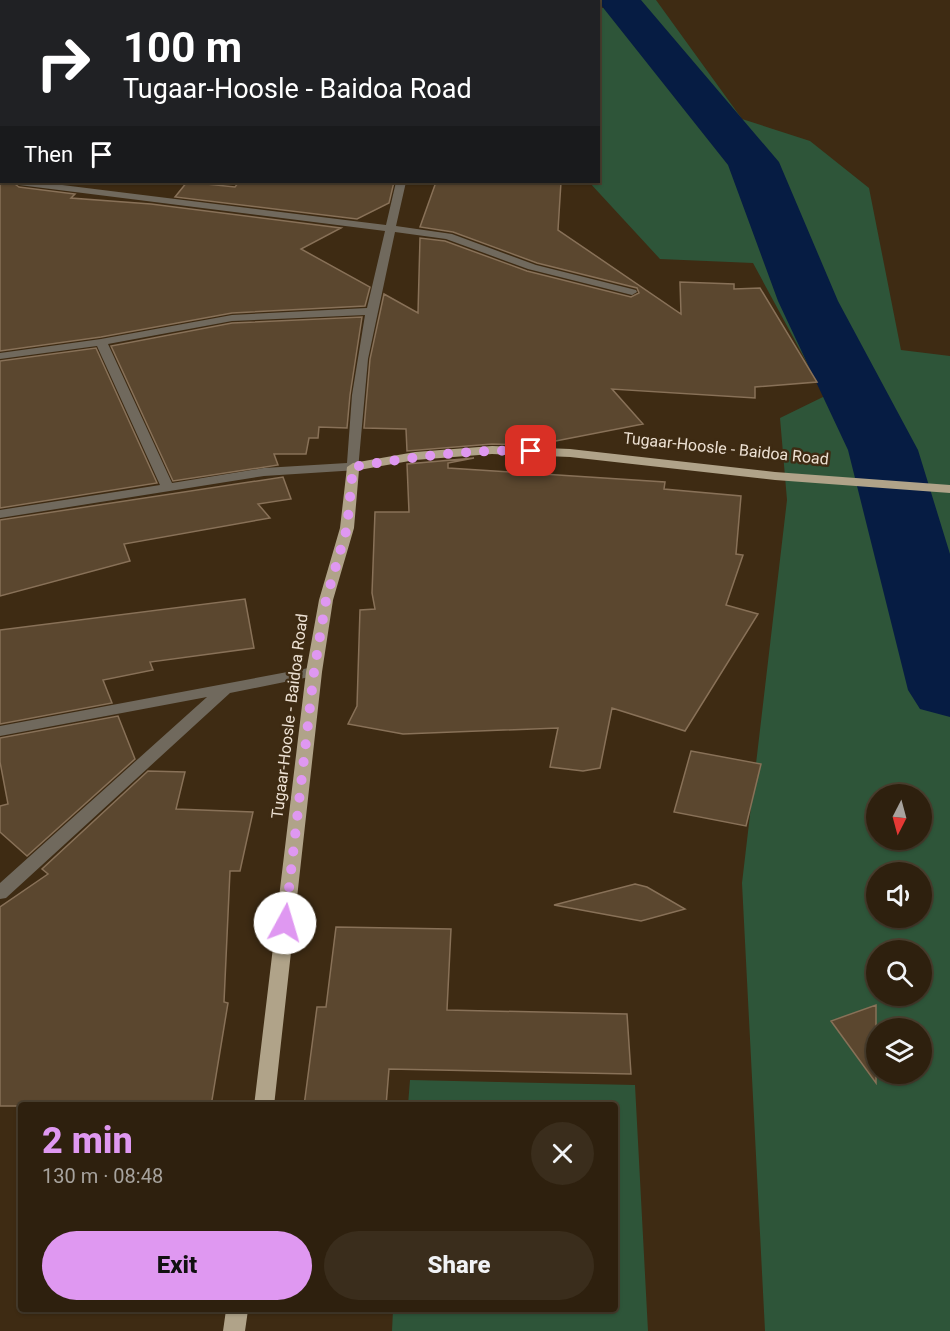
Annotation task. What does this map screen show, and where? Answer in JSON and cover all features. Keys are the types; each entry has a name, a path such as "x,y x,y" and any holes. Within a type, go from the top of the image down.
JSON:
{"main road":[{"name":"Tugaar-Hoosle - Baidoa Road","path":"264,1102 314,672 326,600 347,528 353,467 415,456 492,450 570,453 775,476 950,489"},
{"path":"234,1331 237,1312"}],"street":[{"path":"27,183 448,236 532,267 632,292"},
{"path":"0,514 264,472 353,467 352,435 370,311 400,183"},
{"path":"0,356 101,342 231,318 370,311"},
{"path":"101,342 168,487"},
{"path":"0,731 314,672"},
{"path":"0,893 225,689"}],"green space":[{"path":"604,0 656,0 742,119 810,141 869,188 901,350 950,356 950,1331 765,1331 742,883 787,500 780,418 825,396 753,263 660,259 590,183 600,183 600,8 607,8"},
{"path":"410,1080 635,1085 648,1331 392,1331 393,1312 618,1312 618,1102 408,1102"}],"building":[{"path":"13,183 19,187 75,194 71,198 151,204 341,228 301,249 370,287 365,306 232,313 101,337 0,351 0,184"},
{"path":"186,183 235,187 238,183 394,183 389,203 357,219 175,197"},
{"path":"436,183 561,183 558,230 681,314 680,282 734,284 734,289 760,288 817,382 755,387 755,398 612,389 643,424 535,445 492,444 407,451 406,429 364,428 370,359 384,294 418,313 420,238 445,241 527,271 631,297 639,293 637,288 537,263 453,232 420,227"},
{"path":"362,317 347,428 319,427 318,438 309,438 306,454 274,454 278,465 173,481 111,346 232,323"},
{"path":"96,348 157,483 0,508 0,361"},
{"path":"474,458 448,463 448,468 665,482 664,489 741,496 736,554 743,555 726,605 758,614 685,731 612,708 600,768 583,771 550,767 558,728 403,734 348,724 357,706 360,610 375,609 372,593 375,512 409,512 407,464"},
{"path":"283,477 291,499 258,504 270,518 124,544 130,561 0,596 0,520"},
{"path":"245,599 254,648 150,662 153,670 103,680 112,703 0,724 0,630"},
{"path":"118,716 135,759 27,856 0,832 0,806 8,804 0,762 0,738"},
{"path":"691,751 761,764 746,826 674,812"},
{"path":"148,771 185,772 176,809 253,812 240,871 230,871 224,1002 228,1003 212,1102 18,1102 18,1106 0,1106 0,907 48,874 42,869"},
{"path":"635,884 647,887 685,909 641,921 554,905"},
{"path":"336,927 451,929 447,1010 627,1014 631,1074 389,1069 386,1102 305,1102 317,1007 326,1007"},
{"path":"876,1006 876,1018 866,1018 866,1069 831,1021"}],"waterway":[{"path":"618,0 753,162 808,301 883,450 950,690"}],"route":[{"path":"285,923 314,672 326,600 347,528 353,467 415,456 492,450 531,451"}]}
